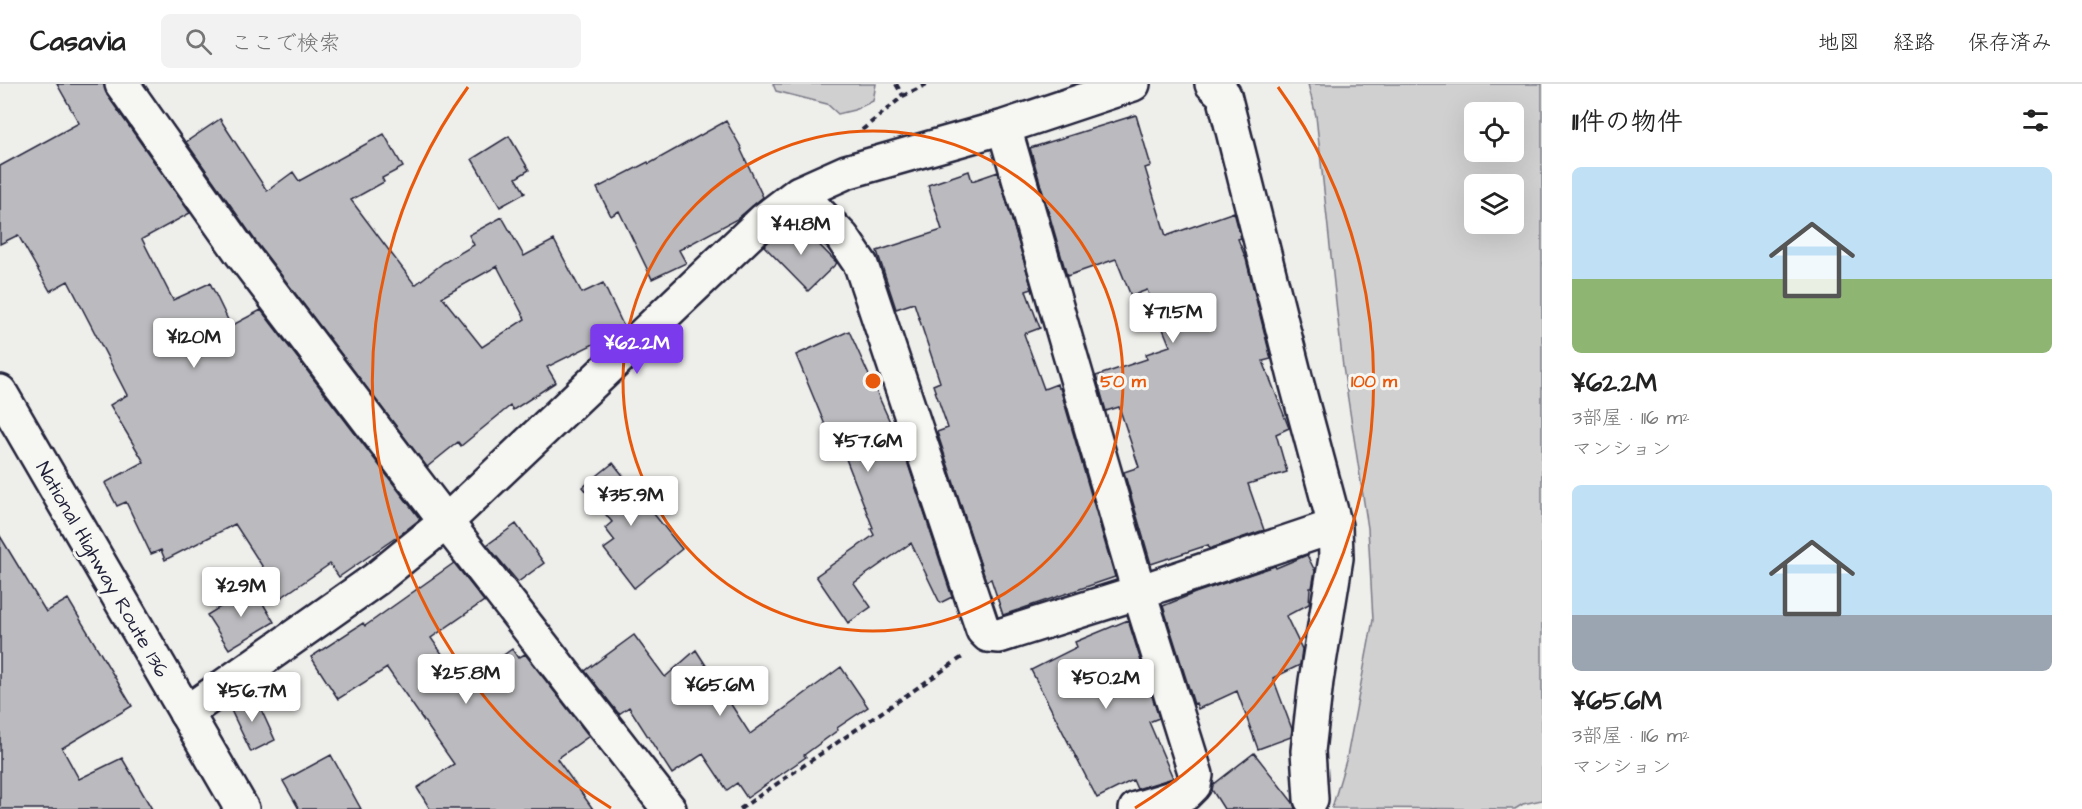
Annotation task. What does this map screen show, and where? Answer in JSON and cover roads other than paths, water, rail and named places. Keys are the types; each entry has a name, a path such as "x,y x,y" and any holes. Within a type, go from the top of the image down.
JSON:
{"main road":[{"path":"122,84 242,254 669,809"},
{"path":"186,713 376,579 446,522 764,220 799,193 846,172 1004,127 1133,84"},
{"path":"1212,84 1224,95 1335,526 1336,558 1316,681 1308,752 1311,799"},
{"path":"1004,127 1139,592 1196,775 1194,785 1185,794 1136,809"},
{"path":"799,193 842,237 861,265 983,630 992,637 1139,592 1335,526"},
{"name":"National Highway Route 136","path":"0,392 242,809"}]}
